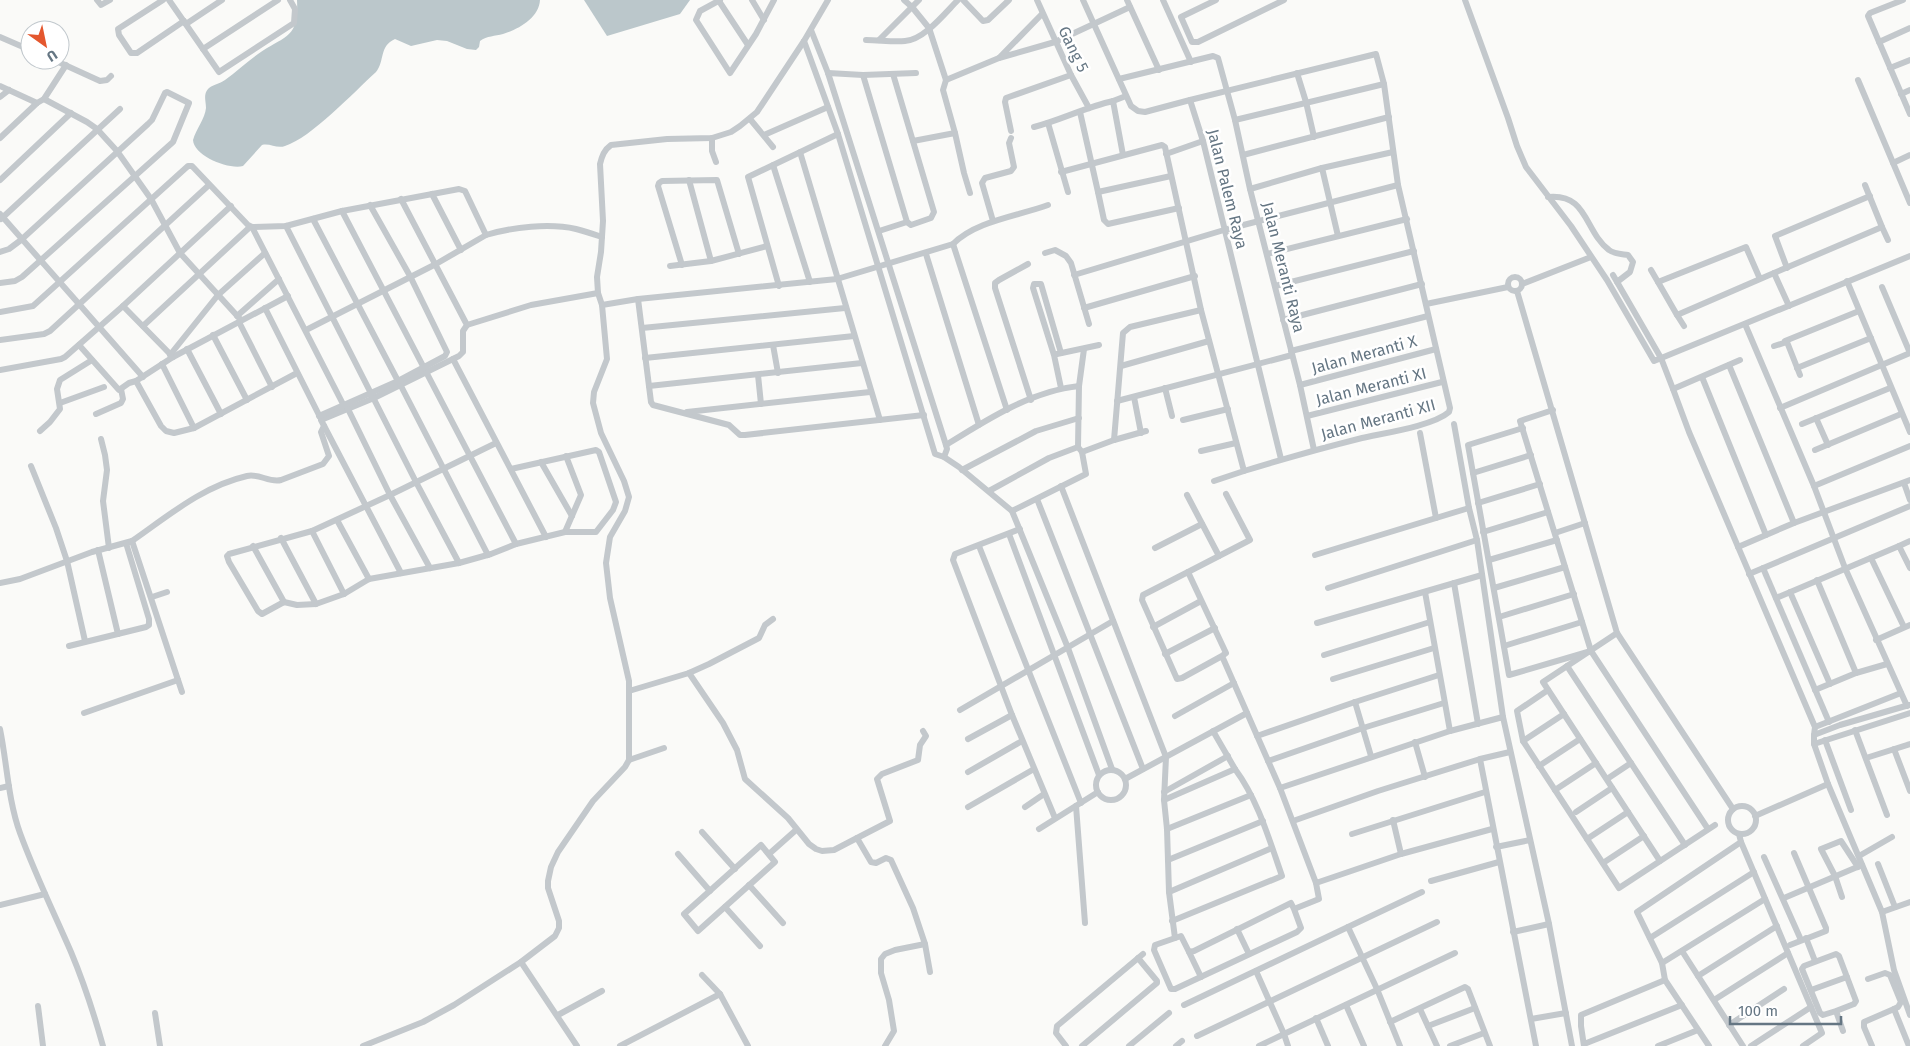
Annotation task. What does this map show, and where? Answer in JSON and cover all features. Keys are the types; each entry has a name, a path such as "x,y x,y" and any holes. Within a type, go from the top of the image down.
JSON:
{"street":[{"path":"97,0 101,5 110,0"},
{"path":"163,0 118,29 119,35 131,53 137,53 222,0"},
{"path":"170,0 217,71 221,72 294,23 295,9 290,0"},
{"path":"203,49 278,0"},
{"path":"748,45 719,0 700,10 696,20 728,73 732,73 774,0"},
{"path":"752,0 764,20"},
{"path":"363,1046 415,1026 438,1014 521,962 545,945 558,932 559,921 550,896 548,880 551,866 558,852 593,801 625,767 629,760 630,691 627,668 610,598 607,571 608,544 615,526 627,506 628,492 601,433 593,403 594,392 607,359 602,304 598,293 597,277 604,220 600,164 603,154 609,147 666,139 712,138 731,132 750,119 804,41 828,0"},
{"path":"904,0 929,28 946,80 942,90 970,193"},
{"path":"879,40 919,0"},
{"path":"866,40 909,41 923,34 958,0"},
{"path":"963,0 983,21 988,20 1010,0"},
{"name":"Gang 5","path":"1037,0 1055,42 1089,108"},
{"path":"1083,0 1131,106 1141,112 1375,54 1384,84 1398,185 1422,284 1442,382"},
{"path":"1127,0 1158,70"},
{"path":"1120,79 1191,62 1163,0"},
{"path":"1216,0 1181,17 1192,42 1198,42 1284,0"},
{"path":"1465,0 1508,118 1516,146 1526,167 1572,226 1622,305 1654,361 1910,256"},
{"path":"1903,0 1868,15 1910,114"},
{"path":"946,80 1000,58 1055,42 1130,7"},
{"path":"1000,58 1042,14"},
{"path":"1879,42 1910,28"},
{"path":"811,30 828,73 946,445 947,449 944,458"},
{"path":"0,37 20,46"},
{"path":"804,41 838,134 935,454 962,470 1012,512 1067,648 1112,769"},
{"name":"Jalan Meranti Raya","path":"1191,62 1216,57 1219,61 1235,120 1258,222 1276,286 1314,450"},
{"path":"1890,68 1910,60"},
{"path":"70,67 100,81 107,80 111,76"},
{"path":"0,138 37,103 44,99 63,70"},
{"path":"828,73 864,75 916,73"},
{"path":"1297,73 1314,137"},
{"path":"879,231 907,222 914,224 931,218 934,215 893,74"},
{"path":"864,75 907,222"},
{"path":"994,222 982,183 985,178 1011,171 1014,167 1006,98 1071,75"},
{"path":"1858,80 1910,203"},
{"path":"1235,120 1384,84"},
{"path":"0,86 37,103"},
{"path":"0,97 9,90"},
{"path":"1901,94 1910,90"},
{"path":"0,252 9,249 21,240 152,120 165,93 167,92 189,103 173,142 19,280 0,284"},
{"path":"824,94 833,92"},
{"path":"1034,127 1089,108 1113,102 1126,96"},
{"path":"44,99 97,129 117,151 150,199 180,253 239,319 272,387"},
{"name":"Jalan Palem Raya","path":"1190,100 1203,141 1281,459"},
{"path":"1113,102 1123,154"},
{"path":"764,135 828,107"},
{"path":"120,109 1,218 100,326 143,377"},
{"path":"1080,112 1104,220 1108,224 1180,208"},
{"path":"0,180 71,113"},
{"path":"1242,155 1389,117"},
{"path":"750,119 773,146"},
{"path":"1048,123 1068,192"},
{"path":"914,141 955,133"},
{"path":"780,286 748,177 838,134"},
{"path":"712,138 712,151 716,162"},
{"path":"1166,154 1203,141"},
{"path":"1061,172 1123,154 1162,145 1165,147 1202,310 1244,471"},
{"path":"800,152 870,392 880,420"},
{"path":"1250,189 1322,168 1393,152"},
{"path":"1892,163 1910,155"},
{"path":"773,165 810,282"},
{"path":"0,312 33,306 150,199 188,166 192,166 251,227 430,568"},
{"path":"1322,168 1338,236"},
{"path":"1098,192 1171,176"},
{"path":"689,180 711,261"},
{"path":"682,265 658,186 662,181 717,180 739,254"},
{"path":"1865,184 1888,240"},
{"path":"0,340 47,332 210,185"},
{"path":"1074,275 1224,230 1398,185"},
{"path":"142,326 251,227 286,226 370,205 459,189 465,191 486,235"},
{"path":"432,194 461,250"},
{"path":"1548,197 1563,196 1573,201 1595,234 1609,250 1628,255 1633,262 1630,272 1617,282"},
{"path":"1787,268 1776,236 1870,196"},
{"path":"401,199 467,324"},
{"path":"370,205 410,276 447,351 446,355 425,370"},
{"path":"602,304 837,279 926,254 953,244 968,232 1048,205"},
{"path":"0,370 61,359 123,306 231,206"},
{"path":"342,211 516,544"},
{"path":"314,218 488,555"},
{"path":"1268,254 1407,219"},
{"path":"286,226 459,563"},
{"path":"1677,315 1882,226"},
{"path":"306,330 436,264 486,235 503,230 558,227 576,229 602,237"},
{"path":"953,244 1008,410"},
{"path":"670,266 711,261 767,246"},
{"path":"1658,282 1746,247 1760,279"},
{"path":"1046,253 1055,250 1071,263 1089,324"},
{"path":"1276,286 1414,251"},
{"path":"172,356 218,296 265,253"},
{"path":"926,254 979,425"},
{"path":"1517,291 1521,288 1522,284 1591,257"},
{"path":"1028,264 999,280 995,283 995,288 1030,400"},
{"path":"1651,270 1684,326"},
{"path":"1774,273 1788,306"},
{"path":"1613,275 1661,358 1674,389 1689,432 1815,727 1814,744 1828,784 1859,856 1860,866"},
{"path":"1084,308 1195,276"},
{"path":"1508,287 1509,280 1513,278 1518,278 1522,284"},
{"path":"239,319 279,279"},
{"path":"1847,281 1883,365 1890,388 1910,432"},
{"path":"1058,354 1033,288 1034,284 1039,282 1058,354 1061,388"},
{"path":"1283,320 1422,284"},
{"path":"1426,304 1508,287"},
{"path":"1508,287 1512,291 1517,291"},
{"path":"1780,408 1910,353 1882,287"},
{"path":"1517,291 1617,633 1733,808"},
{"path":"322,421 425,370 453,359 463,352 463,331 467,324 531,305 598,293"},
{"path":"120,389 143,377 172,356 239,319 288,296"},
{"path":"638,299 652,405 729,426 740,434 745,435 924,415"},
{"path":"1622,305 1631,306"},
{"path":"123,306 172,356"},
{"path":"265,308 296,373 401,573"},
{"path":"642,328 845,308"},
{"path":"1114,440 1122,336 1126,330 1202,310"},
{"path":"1774,346 1859,311"},
{"path":"1117,401 1428,316"},
{"path":"1745,324 1814,486 1845,568 1887,664 1908,705 1840,725 1814,735"},
{"path":"213,335 247,400"},
{"path":"645,358 854,336"},
{"path":"1797,368 1871,338"},
{"path":"1121,366 1210,340"},
{"path":"1785,341 1800,375"},
{"path":"79,345 120,389 123,395 121,403 96,414"},
{"path":"1058,354 1100,345"},
{"path":"773,346 778,373"},
{"path":"187,349 221,414"},
{"path":"1012,512 1086,474 1080,449 1078,418 1079,386 1084,349"},
{"name":"Jalan Meranti X","path":"1300,385 1436,349"},
{"path":"453,359 546,537"},
{"path":"40,431 60,409 56,389 60,380 92,360"},
{"path":"1674,389 1740,360"},
{"path":"649,386 862,363"},
{"path":"162,364 194,428"},
{"path":"1729,365 1794,523"},
{"path":"136,381 161,426 174,433 194,428 296,373"},
{"path":"758,375 761,404"},
{"path":"1702,377 1766,535"},
{"name":"Jalan Meranti XII","path":"1214,481 1281,459 1442,417 1449,412 1442,382"},
{"name":"Jalan Meranti XI","path":"1307,416 1442,382"},
{"path":"946,445 979,425 1030,400 1061,388 1079,386"},
{"path":"60,403 104,387"},
{"path":"1165,388 1172,416"},
{"path":"1802,424 1890,388"},
{"path":"683,412 870,392"},
{"path":"989,491 1050,458 1143,432 1134,396"},
{"path":"1182,420 1228,409"},
{"path":"1553,410 1520,421 1591,650 1708,829"},
{"path":"1814,450 1902,414"},
{"path":"962,470 1036,430 1078,418"},
{"path":"1816,418 1828,445"},
{"path":"0,583 20,579 98,550 129,542 183,504 208,491 248,476 259,476 276,481 323,464 329,456 321,432 322,421"},
{"path":"1454,424 1469,508 1477,540 1503,717 1550,924 1572,1046"},
{"path":"1522,428 1468,445 1509,675 1591,650"},
{"path":"1420,433 1436,518"},
{"path":"101,439 106,455 107,470 103,500 109,548"},
{"path":"496,443 312,531 281,538 230,554 227,556 228,562 259,613 263,614 284,602 297,605 316,604 344,594 368,579 459,563 488,555 516,544 565,532 596,532 613,510"},
{"path":"1201,451 1236,443"},
{"path":"1814,486 1910,446"},
{"path":"511,469 593,450 599,452 616,498 613,510 615,526"},
{"path":"1473,472 1531,455"},
{"path":"565,532 582,495 566,456"},
{"path":"541,462 572,516"},
{"path":"31,466 67,561 85,641"},
{"path":"1738,547 1794,523 1907,482 1910,500"},
{"path":"1478,502 1540,484"},
{"path":"1061,486 1166,757 1164,800 1172,921 1175,938"},
{"path":"1188,572 1226,653 1178,679 1153,627 1142,600 1143,595 1250,540 1226,494"},
{"path":"1187,495 1219,556"},
{"path":"1037,499 1143,769"},
{"path":"1749,574 1910,506"},
{"path":"1315,556 1469,508"},
{"path":"1483,532 1548,512"},
{"path":"337,520 368,579"},
{"path":"1488,560 1556,536 1586,523"},
{"path":"1156,548 1202,524"},
{"path":"1020,529 955,554 953,560 1022,741 1055,818"},
{"path":"312,531 344,594"},
{"path":"1009,534 1099,776"},
{"path":"281,538 316,604"},
{"path":"1328,588 1477,540"},
{"path":"1776,598 1910,541"},
{"path":"129,542 152,598 182,692"},
{"path":"69,646 146,627 150,622 129,542"},
{"path":"253,546 284,602"},
{"path":"979,546 1079,804 1085,924"},
{"path":"1899,546 1910,568"},
{"path":"98,550 118,634"},
{"path":"1871,558 1907,626 1876,640"},
{"path":"1494,588 1565,567"},
{"path":"1763,568 1829,722"},
{"path":"1317,623 1482,575"},
{"path":"1817,580 1856,673"},
{"path":"1454,583 1478,724"},
{"path":"152,598 167,592"},
{"path":"1425,592 1450,731"},
{"path":"1790,592 1830,684"},
{"path":"1499,617 1574,594"},
{"path":"1153,627 1201,601"},
{"path":"630,691 689,673 759,638 765,625 773,619"},
{"path":"960,710 1113,621"},
{"path":"1324,655 1430,622"},
{"path":"1504,646 1582,622"},
{"path":"1165,654 1215,628"},
{"path":"1617,633 1543,682 1660,861"},
{"path":"1333,679 1434,648"},
{"path":"1222,656 1280,788 1316,883 1320,899 1294,909"},
{"path":"1815,690 1856,673 1887,664"},
{"path":"1567,666 1685,845"},
{"path":"689,673 723,722 737,750 745,779 774,804 812,847 822,850 834,850 890,821 877,779 882,774 918,760 920,745 926,736 923,731"},
{"path":"1257,736 1439,675"},
{"path":"84,713 178,680"},
{"path":"1175,716 1234,683"},
{"path":"1548,690 1517,711 1523,741 1619,888 1715,825"},
{"path":"1815,727 1901,693"},
{"path":"1355,702 1371,756"},
{"path":"1268,761 1363,728 1444,703"},
{"path":"1125,779 1247,713"},
{"path":"1814,744 1910,713"},
{"path":"1523,741 1564,714"},
{"path":"968,739 1012,715"},
{"path":"1280,788 1371,756 1450,731 1503,717"},
{"path":"0,729 9,786 20,833 72,955 103,1046"},
{"path":"1855,730 1887,815"},
{"path":"1172,921 1282,876 1263,821 1251,795 1213,731"},
{"path":"1539,766 1580,739"},
{"path":"1825,740 1851,810"},
{"path":"968,772 1022,741"},
{"path":"1415,742 1425,777"},
{"path":"1866,758 1910,744"},
{"path":"629,760 664,748"},
{"path":"1894,749 1910,791"},
{"path":"1293,821 1378,791 1480,759 1510,752"},
{"path":"1164,792 1228,756"},
{"path":"1480,759 1492,829 1536,1046"},
{"path":"1555,790 1596,763"},
{"path":"1607,779 1631,763"},
{"path":"1164,800 1235,768"},
{"path":"968,807 1034,769"},
{"path":"1112,769 1119,771 1127,783 1126,790 1115,800 1107,800 1098,792 1096,782 1099,776 1105,771 1112,769"},
{"path":"1755,816 1828,784"},
{"path":"0,788 9,786"},
{"path":"1576,812 1612,788"},
{"path":"1039,830 1098,792"},
{"path":"1352,834 1485,792"},
{"path":"1025,807 1044,794"},
{"path":"1167,829 1251,795"},
{"path":"1739,834 1751,830 1755,824 1755,816 1748,807 1740,806 1733,808 1728,815 1728,823 1732,830 1739,834 1776,926 1789,949 1822,1033 1803,1046"},
{"path":"1587,839 1628,812"},
{"path":"1392,820 1401,854"},
{"path":"1168,860 1263,821"},
{"path":"1316,883 1401,854 1492,829"},
{"path":"769,854 796,830"},
{"path":"702,832 735,869"},
{"path":"1603,863 1644,836"},
{"path":"1859,856 1892,836"},
{"path":"857,838 871,862 886,858 891,860 913,908 925,944 930,972"},
{"path":"1496,846 1530,840"},
{"path":"1842,897 1820,846 1841,841 1860,866 1882,912 1894,970 1910,1015"},
{"path":"1708,1046 1665,980 1662,964 1637,912 1741,842"},
{"path":"761,845 776,862 698,931 684,914 735,869 761,845"},
{"path":"1170,892 1272,848"},
{"path":"1714,1000 1803,939 1826,931 1794,853"},
{"path":"678,854 710,890"},
{"path":"1764,857 1815,961"},
{"path":"1431,881 1499,862"},
{"path":"1878,864 1896,907"},
{"path":"1784,898 1860,866"},
{"path":"1650,938 1754,872"},
{"path":"749,885 784,924"},
{"path":"1184,1005 1422,892"},
{"path":"0,905 45,894"},
{"path":"1662,964 1765,899"},
{"path":"1882,912 1910,902"},
{"path":"1189,952 1291,903 1294,909 1301,926 1300,930 1201,977 1175,989 1171,989 1154,948 1155,945 1181,936 1201,977"},
{"path":"725,907 760,946"},
{"path":"1196,1036 1437,922"},
{"path":"1513,932 1550,924"},
{"path":"1698,976 1776,926"},
{"path":"1348,927 1400,1046"},
{"path":"1237,929 1249,954"},
{"path":"885,1046 894,1031 889,1000 881,973 881,959 885,954 896,950 925,944"},
{"path":"1682,951 1743,1046"},
{"path":"1259,1046 1455,953"},
{"path":"1838,954 1847,977 1856,1002 1822,1015 1802,968 1815,961 1838,954"},
{"path":"1066,1046 1056,1033 1057,1026 1141,956 1156,979 1157,984 1082,1046"},
{"path":"521,962 577,1046"},
{"path":"1256,971 1288,1046"},
{"path":"1868,980 1886,973 1889,974 1901,1002 1898,1007 1864,1022 1864,1027 1872,1046"},
{"path":"702,975 720,994 748,1046"},
{"path":"1811,990 1847,977"},
{"path":"1665,980 1581,1014 1584,1045 1682,1005"},
{"path":"1390,1022 1465,987 1468,989 1490,1046"},
{"path":"1729,1025 1784,989"},
{"path":"558,1016 602,991"},
{"path":"620,1046 720,994"},
{"path":"1346,1005 1364,1046"},
{"path":"38,1006 43,1046"},
{"path":"1752,1046 1811,1007"},
{"path":"1428,1026 1475,1008"},
{"path":"1420,1009 1437,1046"},
{"path":"1894,1009 1909,1046"},
{"path":"1836,1011 1843,1031"},
{"path":"155,1013 160,1046"},
{"path":"1129,1046 1169,1013"},
{"path":"1531,1019 1566,1013"},
{"path":"1316,1018 1328,1046"},
{"path":"1658,1046 1698,1030"},
{"path":"1450,1046 1484,1033"}],"shaded area":[{"path":"297,0 540,0 536,12 527,22 509,32 483,39 476,50 467,49 447,41 437,40 411,46 395,39 384,50 376,72 332,114 307,134 282,147 262,145 243,166 237,167 221,164 199,151 193,140 205,112 206,91 211,86 221,83 258,54 288,35 295,23"},
{"path":"584,0 690,0 680,14 607,36"}]}
